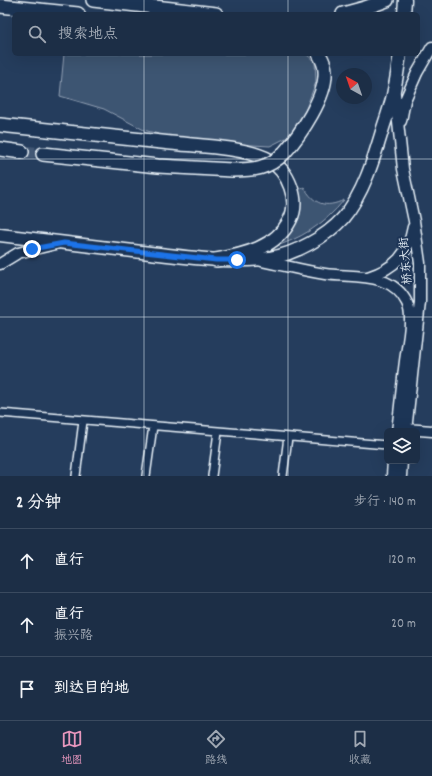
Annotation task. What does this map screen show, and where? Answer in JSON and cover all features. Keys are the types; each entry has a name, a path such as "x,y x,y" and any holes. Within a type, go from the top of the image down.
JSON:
{"highway":[{"path":"93,0 196,12"},
{"path":"350,12 386,0"},
{"path":"0,6 58,12"},
{"path":"43,154 158,166 232,170 249,170 263,167 271,164 284,153 295,141 308,121 321,94 325,77 325,70 320,56"},
{"path":"0,125 210,147 246,152 271,161 285,177 292,192 294,208 287,225 274,240 262,247 244,254 216,260"},
{"path":"0,149 22,152"}],"main road":[{"path":"404,12 405,0"},
{"path":"0,235 216,260 256,259 284,255 314,241 342,219 352,206 369,171 394,90 400,56"}],"street":[{"path":"398,133 405,100 417,73 432,48"},
{"name":"桥东大街","path":"394,90 403,169 414,221 420,263 420,302 403,428"},
{"path":"368,277 379,273 398,261 409,243 414,221"},
{"path":"0,264 18,253 64,243"},
{"name":"桥东大街","path":"256,259 326,274 368,277 382,281 398,291 407,304 409,324 403,428"},
{"path":"0,413 384,445"},
{"path":"76,476 83,421"},
{"path":"146,476 153,426"},
{"path":"420,431 432,431"},
{"path":"212,476 218,432"},
{"path":"283,476 288,437"},
{"path":"392,476 393,464"},
{"path":"401,476 402,464"}],"shaded area":[{"path":"64,56 308,56 315,62 316,82 305,111 288,137 270,146 183,141 144,130 104,109 60,96"},
{"path":"304,187 316,201 321,203 331,204 344,200 337,209 311,230 281,245 270,248 298,206 299,190"}],"tunnel":[{"path":"22,152 43,154"}],"route":[{"path":"32,249 64,243 216,260 237,260"}]}
